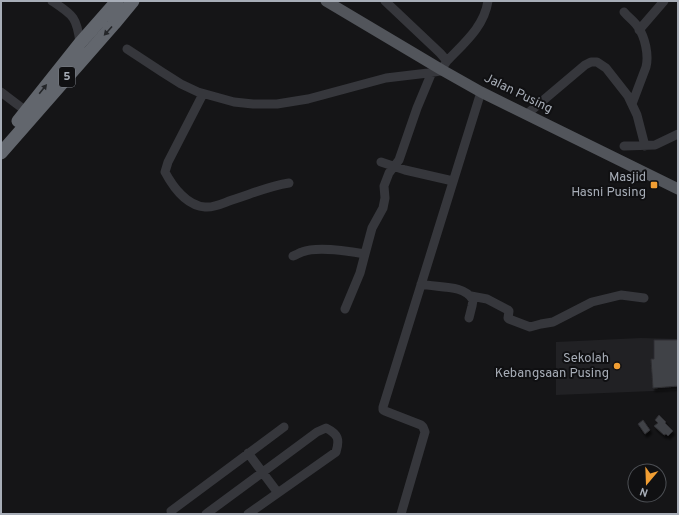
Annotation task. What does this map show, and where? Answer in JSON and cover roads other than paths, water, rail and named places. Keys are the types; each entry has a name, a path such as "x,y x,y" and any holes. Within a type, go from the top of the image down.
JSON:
{"highway":[{"name":"5","path":"1,141 80,43 117,1"},
{"name":"5","path":"1,153 133,1"}],"main road":[{"name":"Jalan Pusing","path":"326,1 481,92 594,146 678,189"},
{"name":"Jalan Pusing","path":"333,1 350,15"}],"street":[{"path":"52,1 67,11 74,18 78,28 80,43"},
{"path":"385,1 440,53 440,68"},
{"path":"345,309 360,273 372,228 383,208 385,198 384,186 389,173 399,160 417,108 440,68 481,23 488,1"},
{"path":"640,30 664,1"},
{"path":"624,12 640,30 647,54 647,61 632,104"},
{"path":"126,49 181,84 203,94 234,102 253,104 277,104 308,99 386,78 440,68"},
{"path":"527,114 585,65 591,62 597,62 606,68 628,96 637,115 645,146"},
{"path":"1,92 26,111"},
{"path":"401,514 424,432 421,425 383,410 383,407 481,92"},
{"path":"203,94 168,162 165,172 171,183 185,199 203,207 215,207 276,185 289,183"},
{"path":"624,146 655,145 678,134"},
{"path":"381,162 394,167 453,182"},
{"path":"293,256 302,252 316,250 336,250 365,254"},
{"path":"421,284 455,289 471,296 487,299 508,310 509,319 530,327 553,322 592,302 621,295 644,298"},
{"path":"469,318 473,302 471,296"},
{"path":"172,514 171,511 248,452 284,427"},
{"path":"206,514 317,432 326,428 337,435 339,444 336,452 248,514"},
{"path":"248,452 278,493"}],"place":[{"name":"Masjid Hasni Pusing","path":"654,185"},
{"name":"Sekolah Kebangsaan Pusing","path":"617,366"}]}
